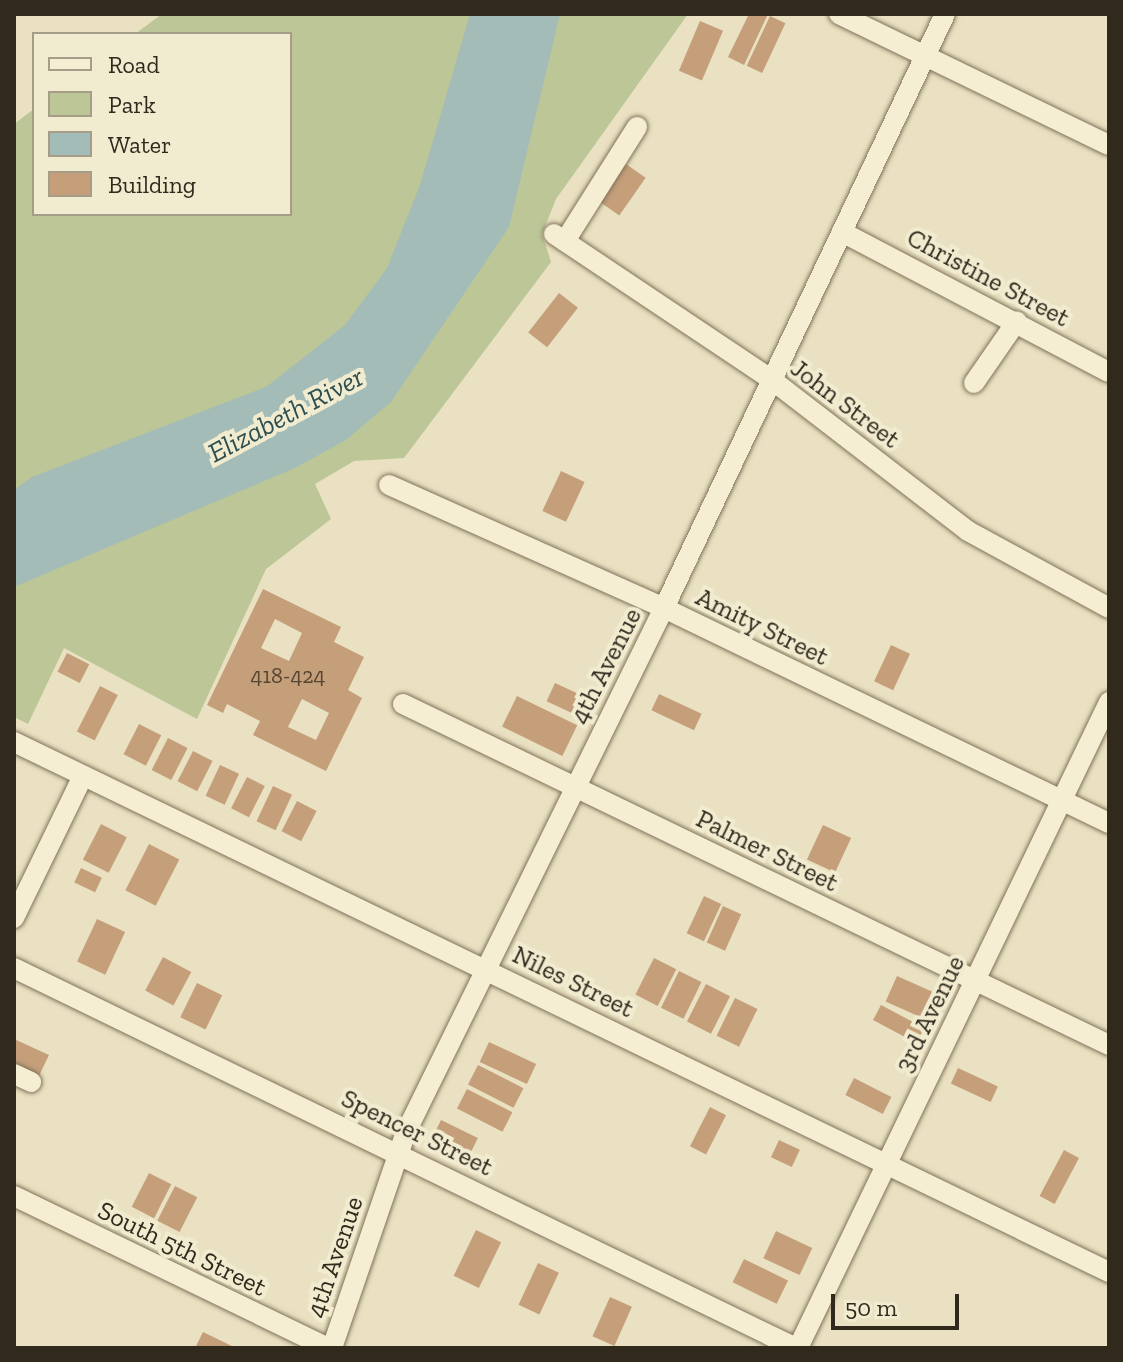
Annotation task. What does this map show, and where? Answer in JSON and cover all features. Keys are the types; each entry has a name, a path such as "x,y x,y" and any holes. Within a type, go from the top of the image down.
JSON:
{"street":[{"path":"839,14 1109,145"},
{"name":"4th Avenue","path":"330,1348 397,1152 664,608 945,14"},
{"name":"John Street","path":"637,127 560,237 772,380 968,531 1109,608"},
{"name":"Christine Street","path":"842,232 1017,321 1109,372"},
{"path":"974,383 1017,321"},
{"name":"Amity Street","path":"389,485 664,608 1109,823"},
{"name":"3rd Avenue","path":"797,1348 1109,702"},
{"name":"Palmer Street","path":"403,704 1109,1045"},
{"name":"Niles Street","path":"14,742 1109,1272"},
{"path":"14,918 83,776"},
{"name":"Spencer Street","path":"14,968 797,1348"},
{"name":"South 5th Street","path":"14,1196 330,1348"}],"green space":[{"path":"162,14 688,14 556,199 542,234 551,262 404,458 354,461 315,484 331,519 266,569 197,719 64,648 28,724 14,717 14,124 32,110 32,216 292,216 292,32 138,32"}],"water":[{"name":"Elizabeth River","path":"470,14 560,14 509,227 391,402 346,440 295,468 14,587 14,490 32,477 266,387 345,325 387,268 420,185"}],"building":[{"path":"749,14 768,14 744,65 728,57"},
{"path":"770,16 785,23 762,73 747,66"},
{"path":"700,21 723,31 702,80 679,71"},
{"path":"626,164 646,178 619,215 600,202"},
{"path":"559,293 578,308 547,347 528,332"},
{"path":"561,471 585,482 566,522 542,511"},
{"path":"263,589 341,627 334,642 364,657 348,690 362,698 326,771 253,735 260,721 227,704 223,713 207,705","holes":["275,619 302,633 289,661 261,648","302,699 329,713 316,740 288,727"]},
{"path":"891,645 910,654 893,690 874,681"},
{"path":"67,653 89,664 80,683 57,672"},
{"path":"555,683 589,699 581,717 547,701"},
{"path":"100,686 118,695 95,741 77,731"},
{"path":"659,694 702,714 694,730 651,710"},
{"path":"517,696 577,725 562,756 502,727"},
{"path":"139,724 161,735 146,766 124,754"},
{"path":"168,738 188,748 171,780 152,770"},
{"path":"193,751 213,761 197,791 178,781"},
{"path":"220,765 239,774 225,805 206,796"},
{"path":"247,777 265,786 249,817 231,808"},
{"path":"273,786 292,795 276,830 257,821"},
{"path":"297,801 317,811 301,841 282,831"},
{"path":"101,824 127,837 109,873 83,860"},
{"path":"823,825 851,838 835,873 807,859"},
{"path":"149,844 179,859 156,906 125,890"},
{"path":"81,868 102,878 95,892 74,883"},
{"path":"704,896 721,904 704,941 687,933"},
{"path":"723,906 741,914 725,951 707,943"},
{"path":"97,919 125,932 105,975 77,962"},
{"path":"163,957 191,972 173,1006 145,991"},
{"path":"654,958 676,969 658,1006 635,995"},
{"path":"679,971 701,982 683,1019 661,1008"},
{"path":"897,976 941,996 929,1021 886,1002"},
{"path":"197,983 222,995 206,1029 180,1017"},
{"path":"706,984 730,996 711,1034 687,1021"},
{"path":"735,998 757,1009 739,1047 717,1036"},
{"path":"881,1005 924,1028 916,1043 873,1020"},
{"path":"14,1039 49,1055 37,1080 14,1069"},
{"path":"489,1042 536,1064 527,1084 480,1062"},
{"path":"478,1065 523,1088 513,1108 468,1085"},
{"path":"958,1068 998,1087 991,1102 951,1083"},
{"path":"854,1078 891,1097 883,1114 845,1095"},
{"path":"467,1089 512,1112 502,1132 457,1109"},
{"path":"710,1107 726,1115 706,1154 690,1146"},
{"path":"441,1120 478,1138 469,1156 432,1138"},
{"path":"779,1140 800,1150 792,1167 771,1157"},
{"path":"1064,1150 1079,1158 1055,1204 1040,1196"},
{"path":"149,1173 171,1184 154,1218 132,1207"},
{"path":"175,1186 197,1197 180,1232 157,1221"},
{"path":"476,1230 501,1242 479,1288 454,1276"},
{"path":"776,1231 812,1248 800,1275 763,1258"},
{"path":"744,1259 788,1280 777,1304 733,1282"},
{"path":"538,1263 559,1273 539,1314 519,1305"},
{"path":"610,1297 632,1307 614,1346 593,1336"},
{"path":"203,1332 236,1348 195,1348"}]}
